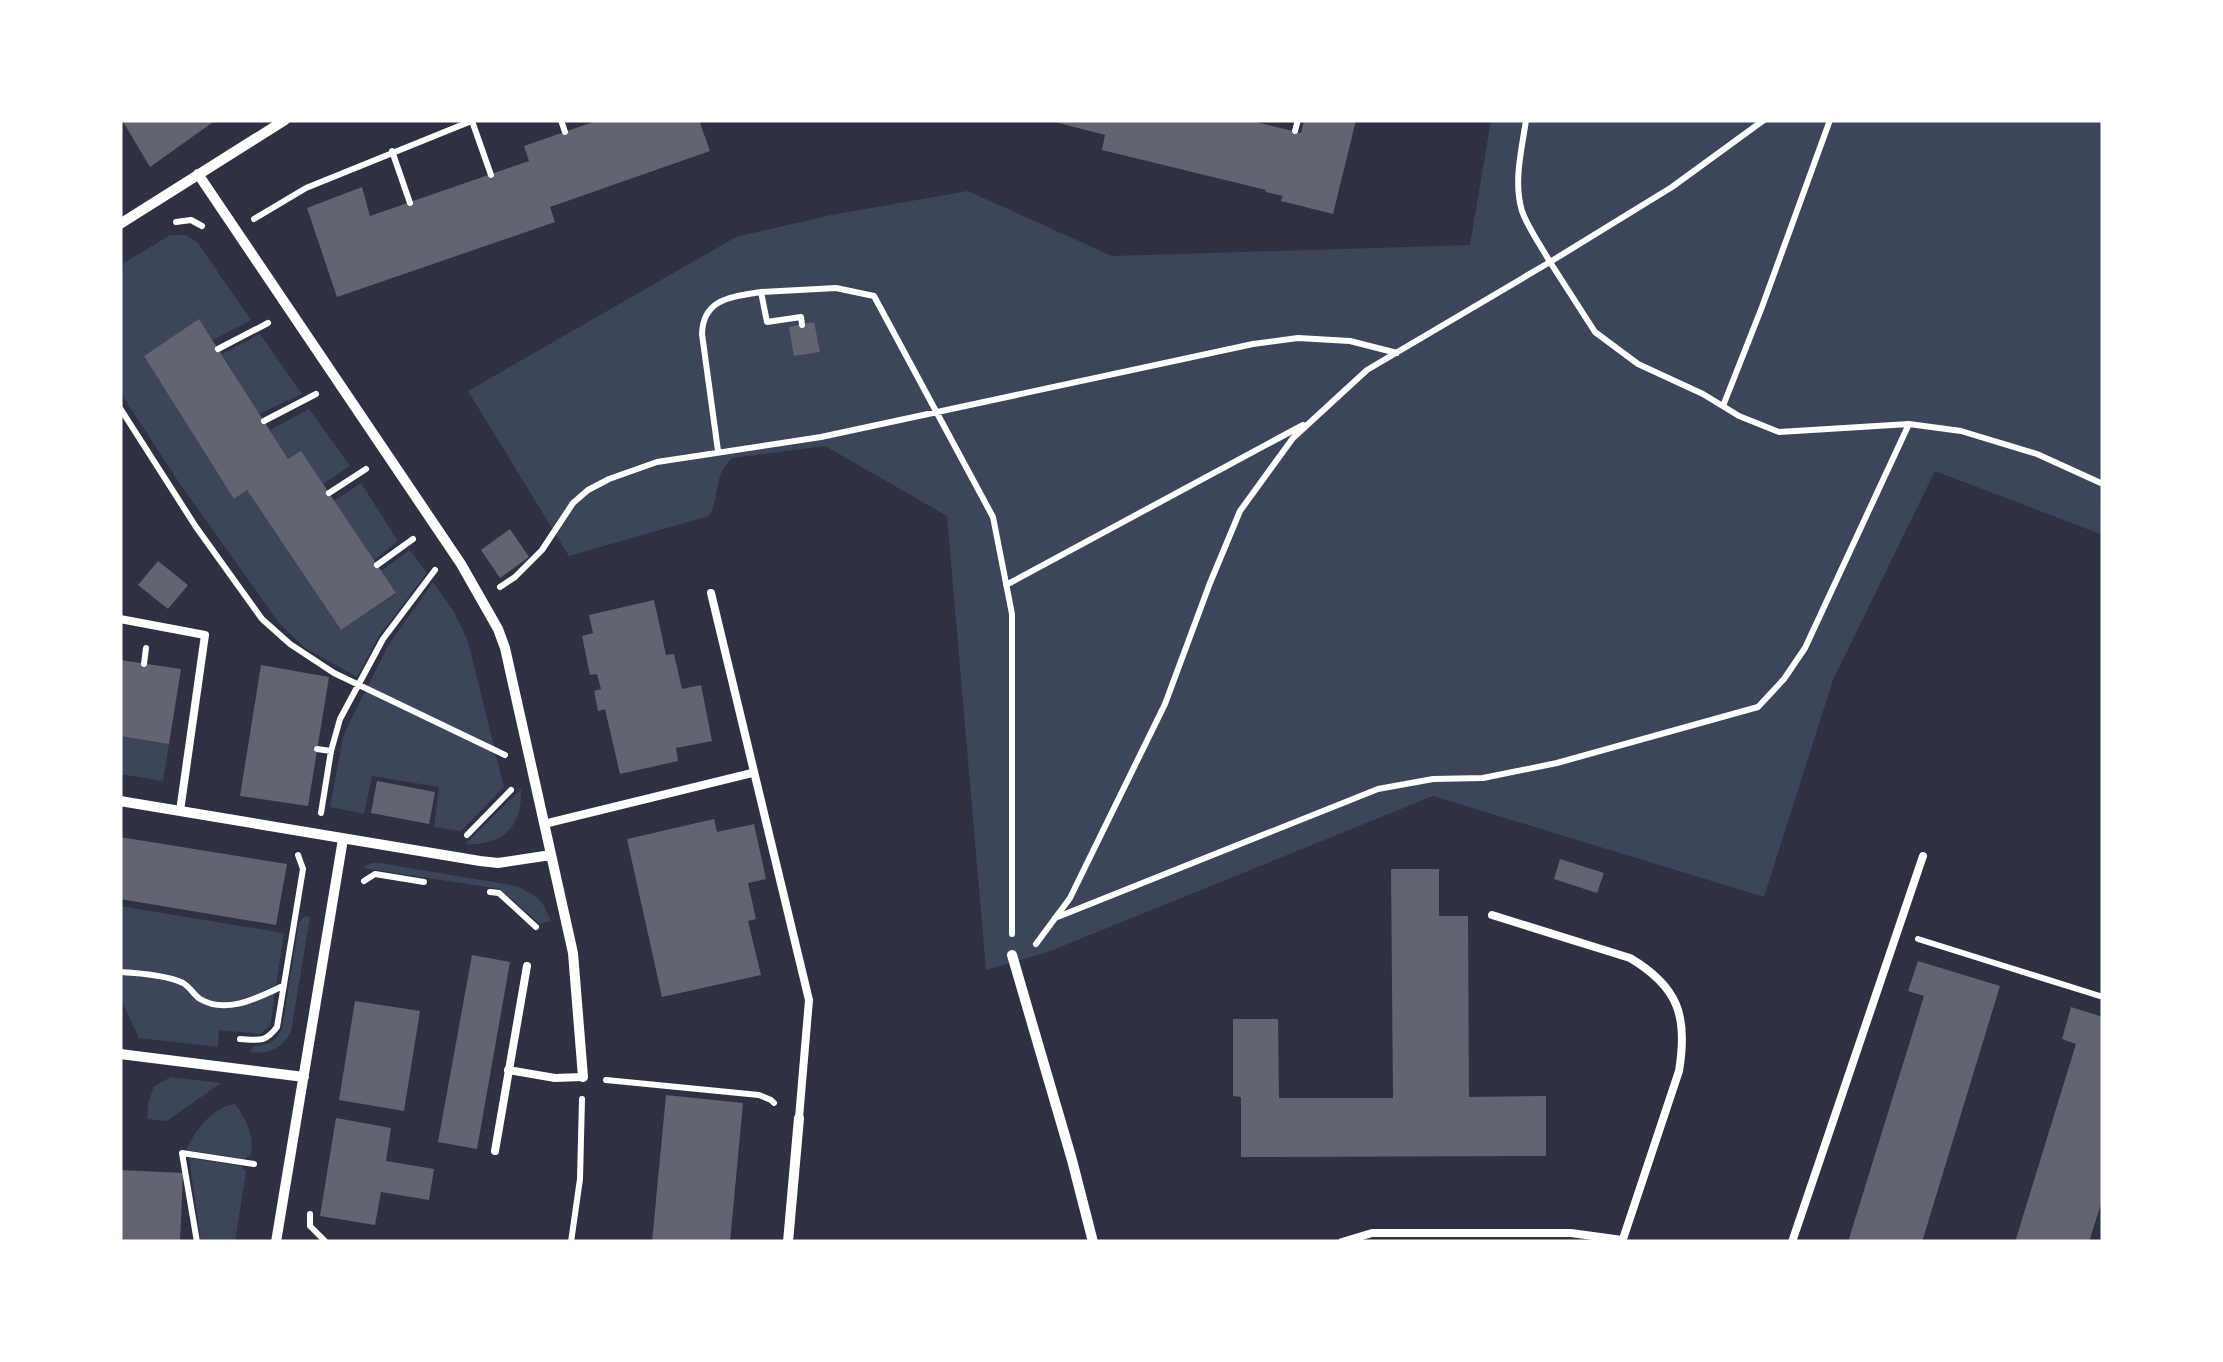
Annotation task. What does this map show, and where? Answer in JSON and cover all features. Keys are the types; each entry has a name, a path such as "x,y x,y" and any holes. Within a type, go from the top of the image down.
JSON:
{"street":[{"path":"120,224 285,120"},
{"path":"198,174 483,599 498,629 572,953 583,1076"},
{"path":"120,802 498,862 552,856"},
{"path":"276,1242 344,839"},
{"path":"1012,955 1093,1242"},
{"path":"120,1054 304,1076"},
{"path":"788,1242 798,1118"}],"lane":[{"path":"710,593 809,1000 798,1118"},
{"path":"120,619 204,635 180,811"},
{"path":"544,824 752,773"},
{"path":"1792,1242 1923,856"},
{"path":"1342,1242 1372,1233 1571,1233 1622,1241 1679,1071 1682,1026 1677,1003 1666,985 1630,958 1492,916"},
{"path":"495,1151 527,966"},
{"path":"508,1070 554,1078 583,1076"}],"path":[{"path":"162,230 177,221 191,220 204,228 214,242 306,188 473,120 491,175"},
{"path":"561,120 565,132"},
{"path":"1296,132 1298,120"},
{"path":"1526,120 1519,166 1523,214 1594,332 1638,364 1778,432 1909,424 1961,430 2038,454 2103,484"},
{"path":"1033,948 1070,898 1165,704 1240,511 1294,438 1367,370 1672,188 1764,120"},
{"path":"1723,406 1830,120"},
{"path":"392,152 410,202"},
{"path":"718,452 702,321 708,310 720,301 761,292 836,288 874,296 993,517 1012,614 1012,955"},
{"path":"761,292 767,322 801,317 802,325"},
{"path":"218,349 268,323"},
{"path":"483,599 515,577 542,550 572,503 588,490 657,462 821,436 1298,338 1350,341 1397,354"},
{"path":"264,420 317,394"},
{"path":"120,408 196,527 262,619 290,644 334,673 505,755"},
{"path":"1006,585 1313,420"},
{"path":"1055,918 1378,789 1433,779 1483,778 1557,763 1758,707 1805,648 1909,424"},
{"path":"329,493 367,469"},
{"path":"377,565 414,538"},
{"path":"338,817 320,814 340,720 383,640 435,570 444,583"},
{"path":"501,738 509,772"},
{"path":"318,749 331,751"},
{"path":"463,839 513,789"},
{"path":"237,1039 270,1037 276,1027 303,869 299,856 288,850"},
{"path":"362,894 364,880 374,874 428,882"},
{"path":"481,890 498,893 536,927"},
{"path":"1898,933 2103,997"},
{"path":"120,972 184,984 201,1000 222,1006 252,1000 283,986"},
{"path":"570,1242 580,1179 583,1076"},
{"path":"606,1081 759,1095 772,1100 778,1108"},
{"path":"197,1242 182,1153 254,1164"},
{"path":"313,1196 310,1226 326,1242"}],"shaded area":[{"path":"1491,120 2103,120 2103,535 1935,471 1833,680 1764,897 1433,796 1048,952 986,970 947,516 825,446 733,458 719,478 709,516 569,556 468,391 736,237 831,215 968,191 1112,256 1470,245"},
{"path":"170,235 186,235 197,242 251,320 213,340 199,320 144,356 234,498 247,490 341,630 396,594 381,571 410,550 427,573 379,636 357,677 305,648 279,623 120,392 120,274 124,263"},
{"path":"260,334 302,394 259,414 222,354"},
{"path":"309,409 350,466 323,484 301,452 288,459 270,430"},
{"path":"361,483 398,541 374,560 334,501"},
{"path":"433,582 468,641 504,787 461,831 434,827 439,787 372,776 364,814 330,807 343,737 350,721 388,646"},
{"path":"120,736 169,744 163,781 120,774"},
{"path":"521,789 518,814 508,831 490,842 465,844"},
{"path":"371,863 517,886 537,897 551,921 540,924 500,889 363,868"},
{"path":"120,906 284,933 270,1026 260,1034 219,1030 218,1047 139,1038 120,1002"},
{"path":"310,917 291,1032 274,1049 250,1052 253,1046 273,1040 282,1029 299,922"},
{"path":"171,1077 221,1083 167,1121 147,1119 154,1086"},
{"path":"235,1104 249,1128 251,1155 244,1159 186,1150 212,1115"},
{"path":"189,1158 242,1166 246,1172 235,1242 201,1242"}],"building":[{"path":"122,120 216,120 150,167"},
{"path":"599,120 699,120 710,151 550,207 555,222 337,297 307,208 362,187 370,216 529,161 524,146"},
{"path":"1047,120 1248,120 1301,133 1304,120 1356,120 1333,214 1281,201 1283,196 1266,190 1102,150 1105,135"},
{"path":"199,319 288,459 301,451 396,593 341,630 247,490 234,499 144,356"},
{"path":"814,322 820,352 794,356 789,327"},
{"path":"510,529 529,557 500,578 481,550"},
{"path":"158,561 188,585 168,609 138,585"},
{"path":"654,600 666,655 674,654 682,689 701,685 712,741 676,748 678,761 620,774 605,709 598,711 594,691 601,689 597,674 590,675 582,636 593,633 589,615"},
{"path":"120,660 181,669 169,744 120,736"},
{"path":"261,665 329,677 308,806 240,796"},
{"path":"377,781 435,792 429,824 371,813"},
{"path":"714,819 717,832 754,824 766,879 748,883 756,919 748,921 761,975 662,997 627,839"},
{"path":"120,837 287,864 276,925 120,899"},
{"path":"1560,859 1604,873 1597,893 1554,879"},
{"path":"1391,869 1439,869 1439,916 1468,916 1469,1097 1546,1096 1546,1156 1241,1157 1241,1097 1233,1096 1233,1019 1278,1019 1279,1098 1393,1098"},
{"path":"472,955 510,962 477,1149 438,1142"},
{"path":"1918,961 2000,986 1922,1242 1848,1242 1924,996 1908,991"},
{"path":"355,1001 420,1011 404,1111 339,1100"},
{"path":"2071,1007 2103,1017 2103,1197 2089,1242 2015,1242 2076,1044 2062,1039"},
{"path":"666,1095 743,1103 730,1242 652,1242"},
{"path":"336,1118 391,1128 386,1161 434,1169 429,1200 381,1192 375,1225 320,1216"},
{"path":"120,1170 183,1173 180,1242 120,1241"}]}
